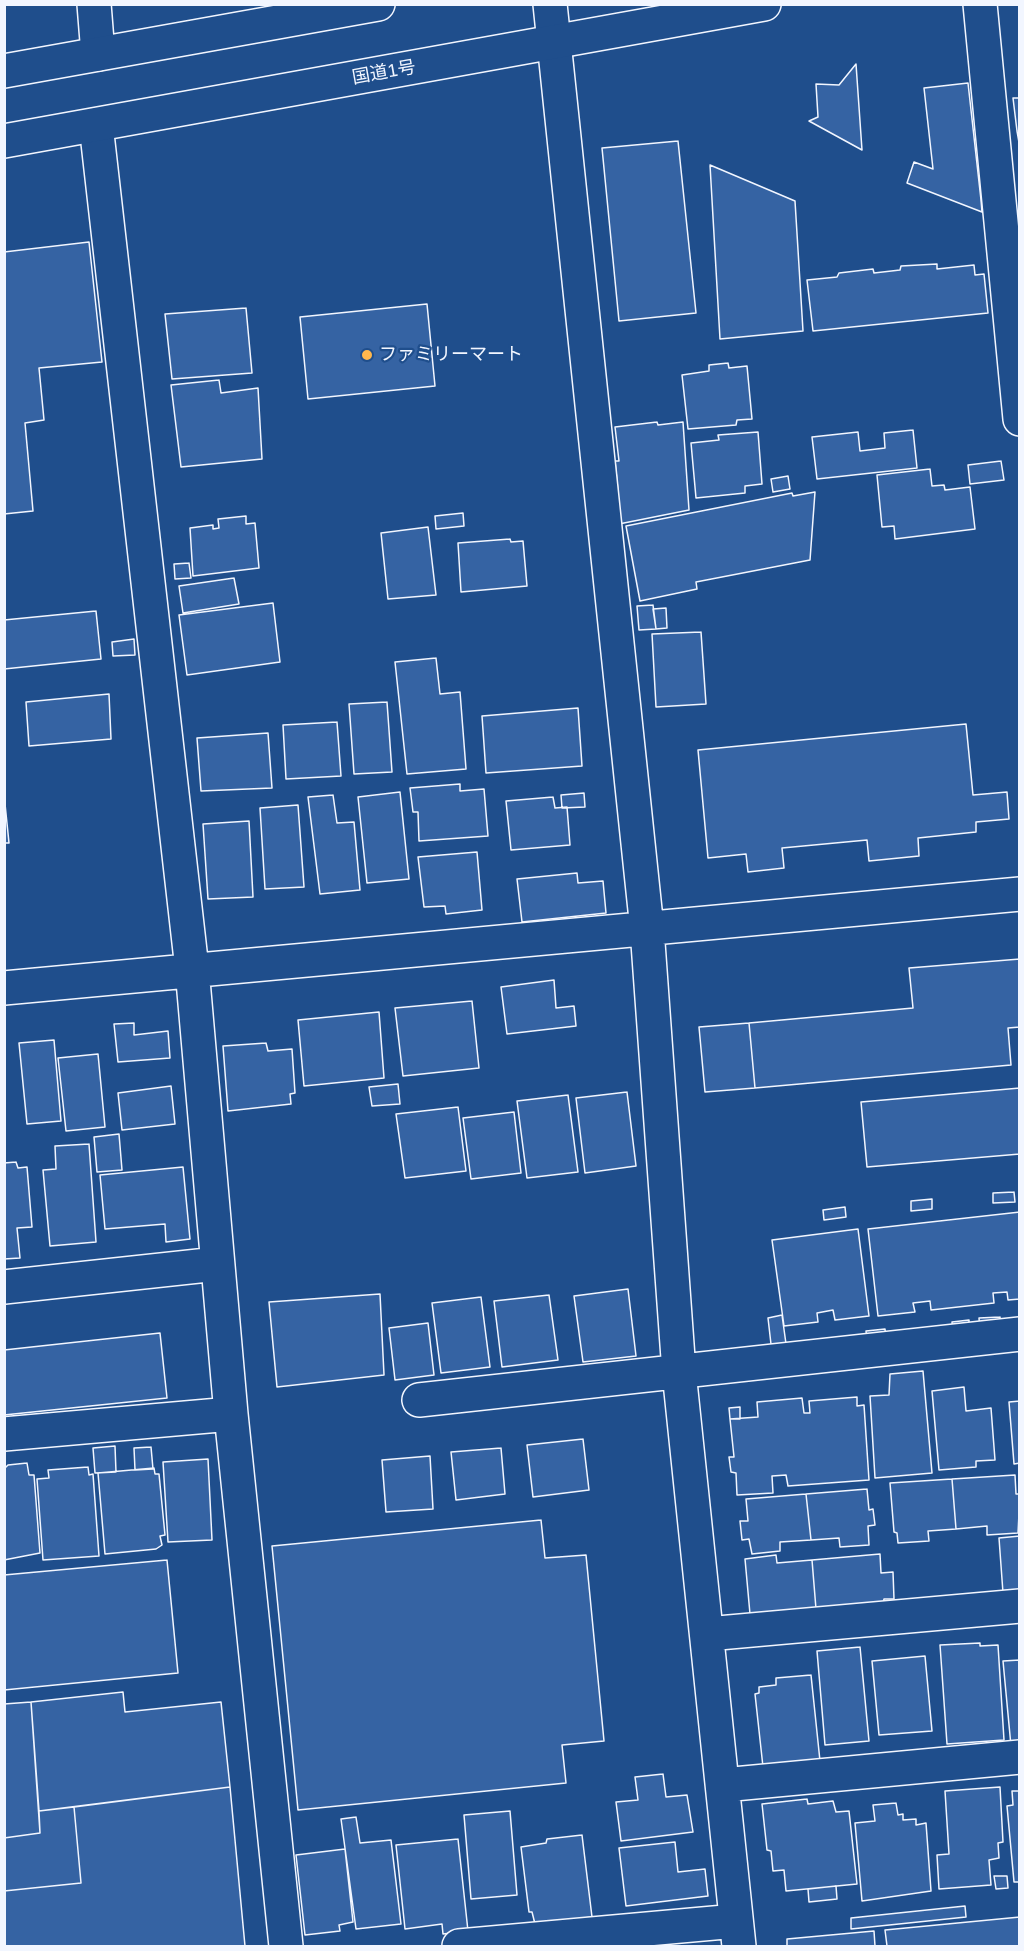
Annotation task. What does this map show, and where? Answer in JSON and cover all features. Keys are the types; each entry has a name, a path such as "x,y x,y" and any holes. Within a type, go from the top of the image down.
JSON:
{"main road":[{"path":"94,4 98,54"},
{"path":"4,71 378,4"},
{"path":"459,1947 738,1934 679,1372 647,929 550,4"},
{"name":"国道1号","path":"4,141 764,4"},
{"path":"980,4 1020,419"},
{"path":"96,125 192,969 231,1414 286,1947"},
{"path":"4,988 1020,894"},
{"path":"4,1287 218,1264"},
{"path":"419,1400 1020,1334"},
{"path":"4,1434 231,1414"},
{"path":"707,1634 1020,1606"},
{"path":"723,1785 1020,1757"}],"building":[{"path":"856,64 862,150 809,121 818,117 816,84 839,85"},
{"path":"968,83 982,212 907,183 914,162 933,169 924,88"},
{"path":"1013,98 1020,98 1020,148 1017,131"},
{"path":"678,141 696,313 619,321 602,148"},
{"path":"710,165 795,201 803,331 720,339"},
{"path":"89,242 102,362 39,368 44,420 25,423 33,511 4,514 4,252"},
{"path":"937,264 937,269 974,265 975,275 984,274 988,313 813,331 807,280 837,277 839,273 873,269 874,273 900,270 901,266"},
{"path":"427,304 435,386 308,399 300,317"},
{"path":"246,308 252,373 172,379 165,314"},
{"path":"728,363 729,368 747,366 752,419 737,420 736,425 688,429 682,375 709,371 709,365"},
{"path":"219,380 221,393 258,388 262,459 181,467 171,385"},
{"path":"657,422 658,425 683,422 689,510 619,524 615,491 618,491 615,461 619,461 615,427"},
{"path":"913,430 917,468 817,479 812,437 858,432 860,451 885,448 884,433"},
{"path":"758,432 762,484 745,486 745,493 696,498 691,443 719,440 718,435"},
{"path":"1001,461 1004,480 970,484 968,465"},
{"path":"930,469 932,486 944,485 945,490 970,487 975,529 895,539 894,526 882,527 877,475"},
{"path":"788,476 790,489 773,492 771,479"},
{"path":"815,492 810,560 696,582 697,589 640,601 626,526 792,493 793,496"},
{"path":"463,513 464,526 436,529 435,516"},
{"path":"246,516 246,524 255,523 259,568 193,576 190,528 213,525 213,529 219,528 218,519"},
{"path":"428,527 436,595 388,599 381,533"},
{"path":"510,539 511,542 523,541 527,586 461,592 458,543"},
{"path":"189,563 191,578 175,579 174,564"},
{"path":"234,578 239,604 183,613 179,586"},
{"path":"273,603 280,662 187,675 179,615"},
{"path":"653,605 656,629 639,630 637,606"},
{"path":"666,608 667,628 656,629 653,609"},
{"path":"96,611 101,659 4,669 4,620"},
{"path":"701,632 706,704 656,707 652,634"},
{"path":"134,639 135,655 113,656 112,642"},
{"path":"436,658 440,694 460,692 466,769 407,774 395,662"},
{"path":"109,694 111,739 29,746 26,702"},
{"path":"387,702 392,772 354,774 349,704"},
{"path":"578,708 582,766 486,773 482,716"},
{"path":"337,722 341,776 286,779 283,725"},
{"path":"966,724 973,795 1007,792 1009,819 976,822 976,832 918,838 919,856 869,861 867,840 782,848 784,868 748,872 746,854 708,858 698,750"},
{"path":"268,733 272,788 201,791 197,738"},
{"path":"460,784 460,791 484,789 488,836 419,841 418,812 413,812 410,788"},
{"path":"400,792 409,879 367,883 358,797"},
{"path":"584,793 585,807 562,808 561,795"},
{"path":"4,794 9,843 4,843"},
{"path":"333,795 337,823 354,822 360,890 320,894 308,797"},
{"path":"553,797 555,808 567,807 570,845 511,850 506,801"},
{"path":"298,805 304,887 265,889 260,808"},
{"path":"249,821 253,897 208,899 203,824"},
{"path":"477,852 482,910 446,914 445,906 424,907 418,857"},
{"path":"577,873 578,883 603,881 606,913 522,922 517,879"},
{"path":"1020,959 1020,1027 1008,1028 1011,1065 755,1088 749,1023 913,1008 909,968"},
{"path":"554,980 556,1008 574,1006 576,1026 507,1034 501,987"},
{"path":"472,1001 479,1068 403,1076 395,1008"},
{"path":"379,1012 384,1078 304,1086 298,1020"},
{"path":"134,1023 134,1035 168,1031 170,1058 118,1062 114,1024"},
{"path":"749,1023 755,1088 705,1092 699,1027"},
{"path":"54,1040 61,1121 27,1124 19,1043"},
{"path":"266,1043 268,1051 292,1049 295,1093 290,1094 291,1104 228,1111 223,1046"},
{"path":"98,1054 105,1127 66,1131 58,1058"},
{"path":"398,1084 400,1104 372,1106 369,1087"},
{"path":"171,1086 175,1124 122,1130 118,1093"},
{"path":"1020,1088 1020,1154 867,1167 861,1102"},
{"path":"627,1092 636,1166 585,1173 576,1098"},
{"path":"568,1095 578,1172 527,1178 517,1101"},
{"path":"458,1107 466,1171 405,1178 396,1114"},
{"path":"514,1112 521,1173 471,1179 463,1118"},
{"path":"119,1134 122,1170 97,1172 94,1137"},
{"path":"89,1144 96,1242 50,1246 43,1170 56,1169 55,1146"},
{"path":"16,1162 18,1168 27,1167 32,1227 17,1228 20,1258 4,1259 4,1163"},
{"path":"183,1167 190,1239 166,1242 165,1224 105,1229 100,1175"},
{"path":"1014,1192 1015,1202 993,1203 993,1193"},
{"path":"932,1199 932,1209 911,1211 911,1201"},
{"path":"845,1207 846,1217 824,1220 823,1210"},
{"path":"1020,1212 1020,1299 1008,1300 1007,1292 993,1293 994,1303 931,1310 930,1301 913,1303 915,1312 878,1316 868,1229"},
{"path":"858,1229 869,1316 835,1320 833,1310 817,1313 818,1322 784,1326 772,1240"},
{"path":"628,1289 636,1356 583,1362 574,1296"},
{"path":"380,1294 384,1375 277,1387 269,1302"},
{"path":"549,1295 558,1360 502,1367 494,1301"},
{"path":"481,1297 490,1367 441,1373 432,1303"},
{"path":"782,1315 787,1351 772,1353 768,1318"},
{"path":"1000,1317 1001,1328 980,1330 979,1318"},
{"path":"969,1320 969,1332 953,1333 952,1322"},
{"path":"428,1323 434,1375 395,1380 389,1328"},
{"path":"885,1329 886,1339 867,1340 866,1331"},
{"path":"160,1333 167,1398 4,1415 4,1350"},
{"path":"923,1371 932,1473 875,1478 870,1396 889,1395 890,1374"},
{"path":"964,1387 966,1411 991,1408 995,1460 976,1461 976,1467 939,1470 932,1391"},
{"path":"857,1397 857,1406 864,1405 869,1480 788,1486 786,1475 772,1476 773,1493 737,1495 736,1473 731,1472 729,1457 734,1457 730,1419 758,1417 757,1402 802,1398 804,1413 810,1413 809,1401"},
{"path":"1020,1401 1020,1463 1014,1464 1009,1402"},
{"path":"740,1407 740,1419 730,1419 729,1408"},
{"path":"583,1439 589,1490 533,1497 527,1445"},
{"path":"115,1446 116,1472 95,1473 93,1448"},
{"path":"151,1447 153,1469 135,1470 134,1448"},
{"path":"501,1448 505,1494 456,1500 451,1452"},
{"path":"430,1456 433,1509 386,1512 382,1460"},
{"path":"208,1459 212,1540 168,1542 163,1462"},
{"path":"27,1463 29,1475 34,1475 40,1553 4,1560 4,1469 8,1465"},
{"path":"88,1467 89,1475 93,1474 99,1556 43,1560 37,1479 49,1478 48,1470"},
{"path":"154,1468 155,1474 159,1474 165,1535 160,1536 162,1545 156,1549 105,1554 98,1473"},
{"path":"1015,1475 1016,1494 1020,1494 1018,1533 987,1535 987,1526 956,1529 952,1479"},
{"path":"952,1479 956,1529 928,1531 929,1541 898,1543 897,1533 894,1532 890,1483"},
{"path":"867,1489 869,1510 873,1509 875,1525 868,1526 869,1545 840,1547 839,1538 811,1540 806,1494"},
{"path":"806,1494 811,1540 780,1542 780,1551 752,1554 749,1539 742,1540 740,1521 748,1521 746,1499"},
{"path":"541,1520 545,1558 586,1555 604,1741 562,1745 566,1783 298,1810 272,1546"},
{"path":"1020,1536 1020,1591 1003,1593 999,1538"},
{"path":"880,1554 881,1573 893,1572 894,1599 884,1599 883,1604 816,1609 812,1560"},
{"path":"776,1555 777,1563 812,1560 816,1609 750,1614 745,1559"},
{"path":"167,1560 178,1673 4,1690 4,1575"},
{"path":"980,1643 980,1646 998,1645 1004,1740 947,1744 940,1645"},
{"path":"860,1647 869,1741 825,1745 817,1651"},
{"path":"925,1656 932,1731 879,1735 872,1661"},
{"path":"1020,1660 1020,1745 1011,1746 1003,1661"},
{"path":"811,1675 820,1761 763,1767 755,1694 759,1693 759,1687 776,1685 776,1678"},
{"path":"123,1692 125,1712 221,1702 230,1787 39,1811 31,1702"},
{"path":"31,1702 40,1833 4,1838 4,1704"},
{"path":"663,1774 666,1797 687,1795 693,1832 621,1841 616,1802 638,1800 635,1777"},
{"path":"230,1787 245,1946 4,1946 4,1891 81,1883 74,1807"},
{"path":"1000,1787 1003,1842 998,1843 999,1858 989,1860 991,1885 939,1889 937,1855 949,1854 945,1791"},
{"path":"1012,1791 1020,1791 1020,1882 1014,1882 1007,1806 1013,1805"},
{"path":"807,1799 808,1804 833,1801 836,1812 849,1811 857,1884 786,1891 784,1870 773,1871 771,1851 767,1850 762,1804"},
{"path":"896,1803 898,1815 903,1814 903,1820 916,1819 916,1825 926,1823 931,1891 862,1901 855,1823 875,1821 873,1805"},
{"path":"74,1807 81,1883 4,1891 4,1838 40,1833 39,1811"},
{"path":"510,1811 517,1895 471,1899 464,1815"},
{"path":"356,1817 360,1843 391,1840 401,1924 356,1929 341,1819"},
{"path":"582,1835 592,1917 535,1924 532,1912 529,1912 521,1847 546,1843 547,1839"},
{"path":"458,1839 468,1931 443,1934 442,1924 405,1929 396,1845"},
{"path":"675,1842 678,1872 705,1869 708,1896 626,1906 619,1848"},
{"path":"345,1849 353,1922 339,1925 340,1931 305,1935 296,1855"},
{"path":"994,1876 1007,1876 1008,1888 996,1889"},
{"path":"836,1886 837,1899 809,1902 808,1889"},
{"path":"965,1906 966,1917 851,1929 851,1918"},
{"path":"1020,1917 1020,1946 887,1946 885,1930"},
{"path":"874,1931 875,1946 787,1946 787,1939"}],"place":[{"name":"ファミリーマート","path":"367,355"}]}
